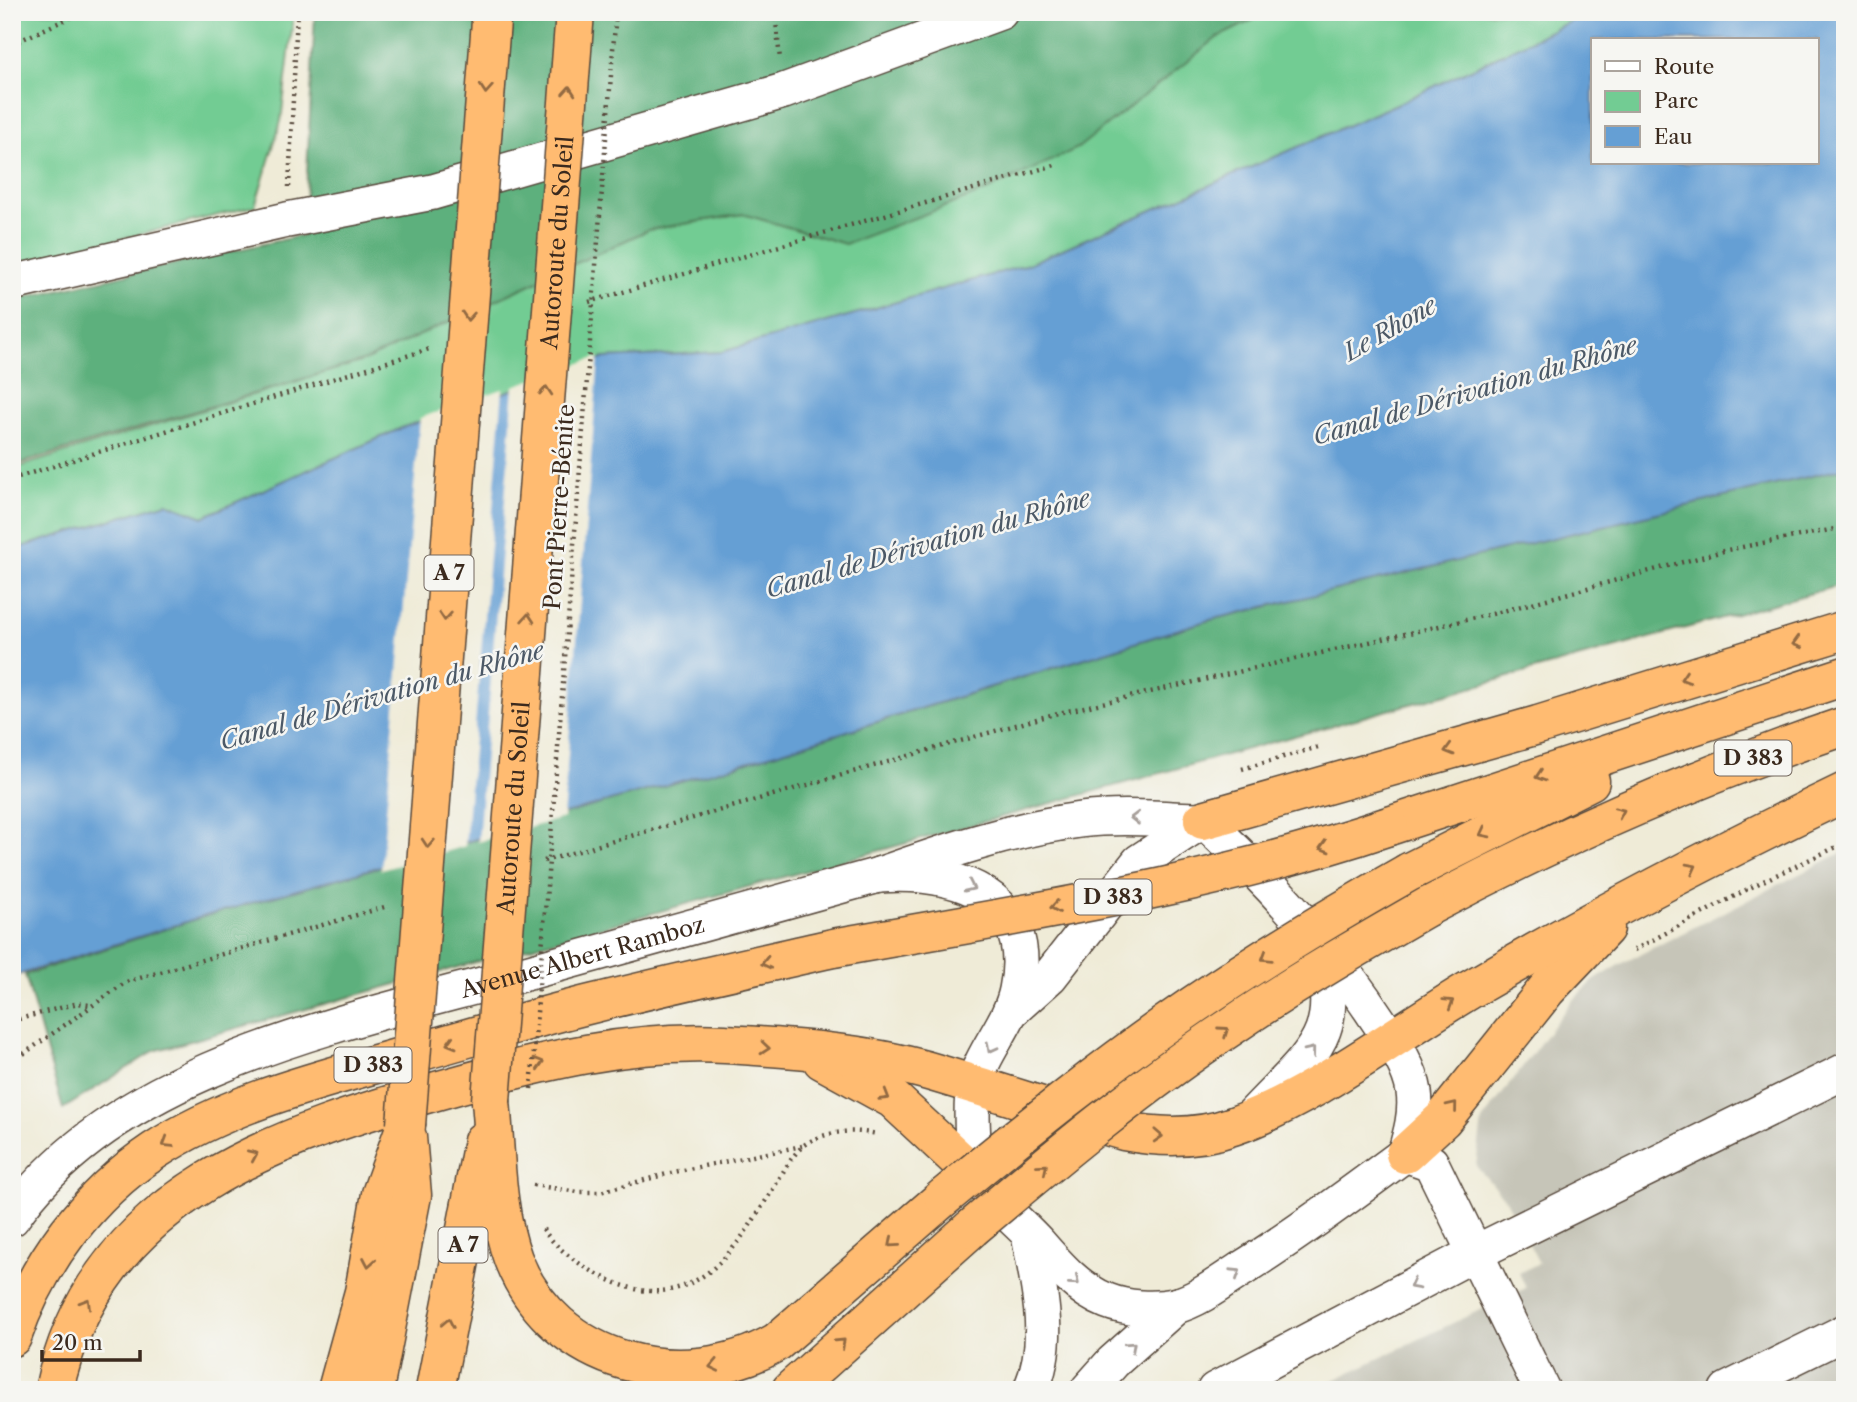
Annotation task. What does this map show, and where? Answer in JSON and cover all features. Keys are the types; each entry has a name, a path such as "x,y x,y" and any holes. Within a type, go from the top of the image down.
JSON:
{"highway":[{"name":"A 7","path":"374,1390 412,1195 406,1125 492,12"},
{"name":"Autoroute du Soleil","path":"435,1390 491,1101 575,12"},
{"path":"1203,820 1538,725 1845,630"},
{"path":"491,1101 504,1228 524,1281 548,1313 580,1340 620,1359 653,1367 707,1368 744,1359 769,1347 802,1324 944,1197 1059,1104 1190,1007 1324,920 1409,872 1611,771 1830,681"},
{"name":"D 383","path":"12,1337 38,1278 77,1221 122,1176 178,1136 249,1105 379,1063 593,1003 832,948 1180,884 1274,861 1389,826 1830,681"},
{"name":"D 383","path":"791,1390 972,1228 1055,1158 1178,1063 1285,991 1427,907 1525,856 1662,793 1845,726"},
{"path":"54,1390 72,1329 119,1256 158,1213 181,1196 255,1154 363,1112 553,1059 607,1049 677,1044 804,1051 865,1058 923,1070 1124,1131 1155,1137 1208,1133 1249,1120 1391,1040 1471,990 1632,900 1845,792"},
{"path":"1405,1154 1443,1119 1548,989 1632,900"},
{"path":"804,1051 892,1100 981,1180"},
{"path":"337,1390 363,1292 381,1194 406,1125"}],"street":[{"path":"12,283 287,220 433,192 784,91 1000,12"},
{"name":"Avenue Albert Ramboz","path":"12,1218 37,1186 83,1144 142,1102 220,1065 331,1027 879,875 952,849 1080,820 1203,820"},
{"path":"1011,1011 1050,976 1139,862 1203,820 1242,856 1348,975 1391,1040 1411,1080 1414,1093 1413,1125 1405,1154 1288,1239 1211,1289 1177,1305 1113,1362 1088,1390"},
{"path":"879,875 916,873 941,876 970,886 999,906 1014,932 1018,948 1017,990 1011,1011 974,1087 973,1139 981,1180 1059,1267 1085,1290 1108,1301 1132,1307 1177,1305"},
{"path":"1249,1120 1311,1051 1326,1025 1328,992 1307,929"},
{"path":"1215,1390 1475,1253 1845,1071"},
{"path":"1405,1154 1431,1163 1542,1390"},
{"path":"1028,1232 1043,1310 1044,1332 1039,1371 1031,1390"},
{"path":"1727,1390 1845,1332"}],"path":[{"path":"12,44 82,12"},
{"path":"287,220 297,12"},
{"name":"Pont Pierre-Bénite","path":"531,1102 616,12"},
{"path":"775,12 784,91"},
{"path":"543,861 1054,714 1492,614 1727,550 1845,527"},
{"path":"12,1062 126,982 395,904"},
{"path":"12,1021 78,1003 90,1005"},
{"path":"530,1193 528,1184 578,1192 600,1192 674,1172 804,1145 817,1138 842,1132 866,1132 885,1136"},
{"path":"539,1223 560,1248 608,1279 647,1290 680,1288 707,1274 733,1248 804,1145"}],"shaded area":[{"path":"1845,851 1845,1390 1313,1390 1526,1288 1519,1273 1539,1263 1506,1200 1476,1166 1482,1121 1571,1002 1595,980 1623,963"}],"green space":[{"path":"12,12 294,12 281,121 255,206 12,266"},
{"path":"315,12 1269,12 1218,37 1078,148 984,192 845,244 743,214 648,230 366,360 12,466 12,300 304,235"},
{"path":"1269,12 1590,12 1406,100 1026,265 722,352 605,358 404,427 203,517 167,503 12,550 12,469 366,360 648,230 743,214 845,244 1218,37"},
{"path":"1845,468 1845,584 154,1051 63,1109 25,975 202,917 737,765 1206,621"}],"water":[{"path":"1590,12 1845,12 1845,468 1206,621 737,765 202,917 12,977 12,550 167,503 203,517 404,427 605,358 722,352 1026,265 1406,100"}],"pier":[{"path":"599,357 563,818 478,842 514,386"},
{"path":"503,389 465,846 381,870 420,418"}],"water label":[{"name":"Le Rhone","path":"1390,329"},
{"name":"Canal de Dérivation du Rhône","path":"1475,391"},
{"name":"Canal de Dérivation du Rhône","path":"928,544"},
{"name":"Canal de Dérivation du Rhône","path":"382,696"}]}
